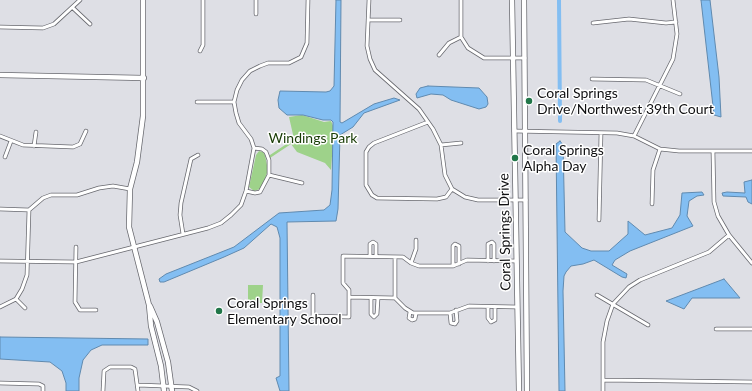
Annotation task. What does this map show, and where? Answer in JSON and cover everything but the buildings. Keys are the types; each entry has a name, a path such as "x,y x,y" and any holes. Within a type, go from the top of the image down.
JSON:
{"main road":[{"path":"143,0 144,78 141,138 130,189 129,227 149,305 152,331 164,388"},
{"name":"Coral Springs Drive","path":"512,0 515,261 519,391"},
{"name":"Coral Springs Drive","path":"524,0 526,58 527,391"},
{"path":"0,75 144,78"},
{"path":"149,305 157,322 168,362 172,389"}],"street":[{"path":"0,27 44,28 54,24 80,0"},
{"path":"200,51 203,45 203,0"},
{"path":"256,0 256,14"},
{"path":"0,261 76,262 221,223 240,205 246,191 254,148 251,139 239,123 234,102 240,85 250,71 268,63 289,63 301,57 307,43 308,0"},
{"path":"369,0 368,46 370,59 375,70 418,109 428,122 441,145 445,175 452,189 465,198 478,200 526,200"},
{"path":"461,0 461,37 468,48 484,58 526,58"},
{"path":"634,136 673,59 676,46 676,22 673,0"},
{"path":"73,8 90,24"},
{"path":"368,20 400,20"},
{"path":"593,23 629,20 666,23 676,22"},
{"path":"439,55 449,43 461,37"},
{"path":"592,79 635,78 659,84 680,94"},
{"path":"197,102 234,102"},
{"path":"428,122 374,143 369,147 366,152 366,185 372,195 377,198 437,200 446,196 452,189"},
{"path":"0,136 11,141 34,146 73,147 80,144 86,131"},
{"path":"514,131 617,133 634,136 660,148 679,152 752,151"},
{"path":"34,146 36,132"},
{"path":"599,220 601,133"},
{"path":"5,157 11,141"},
{"path":"441,145 461,143"},
{"path":"246,191 255,193 260,192 269,175 269,160 266,152 262,149 254,148"},
{"path":"652,204 653,170 660,148"},
{"path":"713,152 714,202 718,216 729,235 752,263"},
{"path":"183,234 180,215 181,203 191,159 198,155"},
{"path":"269,175 302,183"},
{"path":"0,209 29,210 43,198 51,195 77,195 99,188 113,186 130,189"},
{"path":"0,307 16,298 22,289 27,275 29,210"},
{"path":"602,391 604,331 613,304 629,287 640,280 709,252 729,235"},
{"path":"411,264 416,249 416,240"},
{"path":"370,256 370,244 373,242 376,244 376,256"},
{"path":"488,261 488,244 492,242 494,244 494,261"},
{"path":"453,266 453,246 455,244 458,246 459,264"},
{"path":"76,247 77,306 80,310 96,310"},
{"path":"313,295 313,316 349,317 349,290 343,283 343,256 405,257 411,264 418,266 453,266 467,260 515,261"},
{"path":"396,257 396,298 410,312 450,313 469,306 517,307"},
{"path":"597,295 648,324"},
{"path":"349,297 396,298"},
{"path":"16,298 25,308"},
{"path":"371,298 371,314 374,317 377,314 378,298"},
{"path":"488,307 488,318 491,322 495,320 495,307"},
{"path":"450,313 451,322 455,324 457,322 456,310"},
{"path":"410,312 409,318 412,320 415,319 416,313"},
{"path":"716,329 752,329"},
{"path":"103,391 104,371 106,368 131,367 135,369 138,391"},
{"path":"603,380 752,382"},
{"path":"0,383 42,384 44,391"},
{"path":"138,385 172,389 189,387 196,391"}],"green space":[{"name":"Windings Park","path":"302,115 324,122 331,121 334,128 331,170 325,163 297,152 291,144 270,158 270,155 294,139 289,117"},
{"path":"259,151 263,152 265,155 268,170 263,185 260,189 254,191 249,187 256,155"},
{"path":"248,285 263,285 262,303 248,303"}],"water":[{"path":"336,0 341,0 340,122 342,123 374,104 394,98 400,100 364,113 353,127 340,135 338,209 336,221 287,222 289,391 280,391 276,378 280,376 280,238 277,227 271,224 244,248 224,257 164,282 160,282 159,279 166,274 234,247 279,213 324,210 330,205 332,190 333,122 331,120 323,120 303,115 287,115 279,108 278,100 280,91 326,92 330,91 334,86"},
{"path":"701,0 710,0 719,77 721,117 714,115"},
{"path":"428,86 479,88 487,97 488,104 486,107 479,109 451,100 443,95 431,94 417,98 416,94 420,88"},
{"path":"560,141 563,145 565,232 582,248 591,251 609,251 628,234 628,221 645,235 672,228 680,215 682,193 702,192 704,195 697,196 689,201 687,216 693,226 630,251 615,260 612,265 627,274 626,278 594,260 571,266 566,272 564,276 563,291 565,391 559,391 556,144"},
{"path":"752,180 752,204 748,202 746,197 723,196 722,193 727,192 745,193 744,182"},
{"path":"724,279 740,298 692,298 684,309 666,301"},
{"path":"0,337 148,339 148,345 102,345 91,350 83,360 79,378 79,391 66,391 66,383 62,371 50,362 0,359"}],"waterway":[{"path":"559,0 560,121"}],"place":[{"name":"Coral Springs Drive/Northwest 39th Court","path":"529,101"},
{"name":"Coral Springs Alpha Day","path":"515,158"},
{"name":"Coral Springs Elementary School","path":"219,311"}]}
